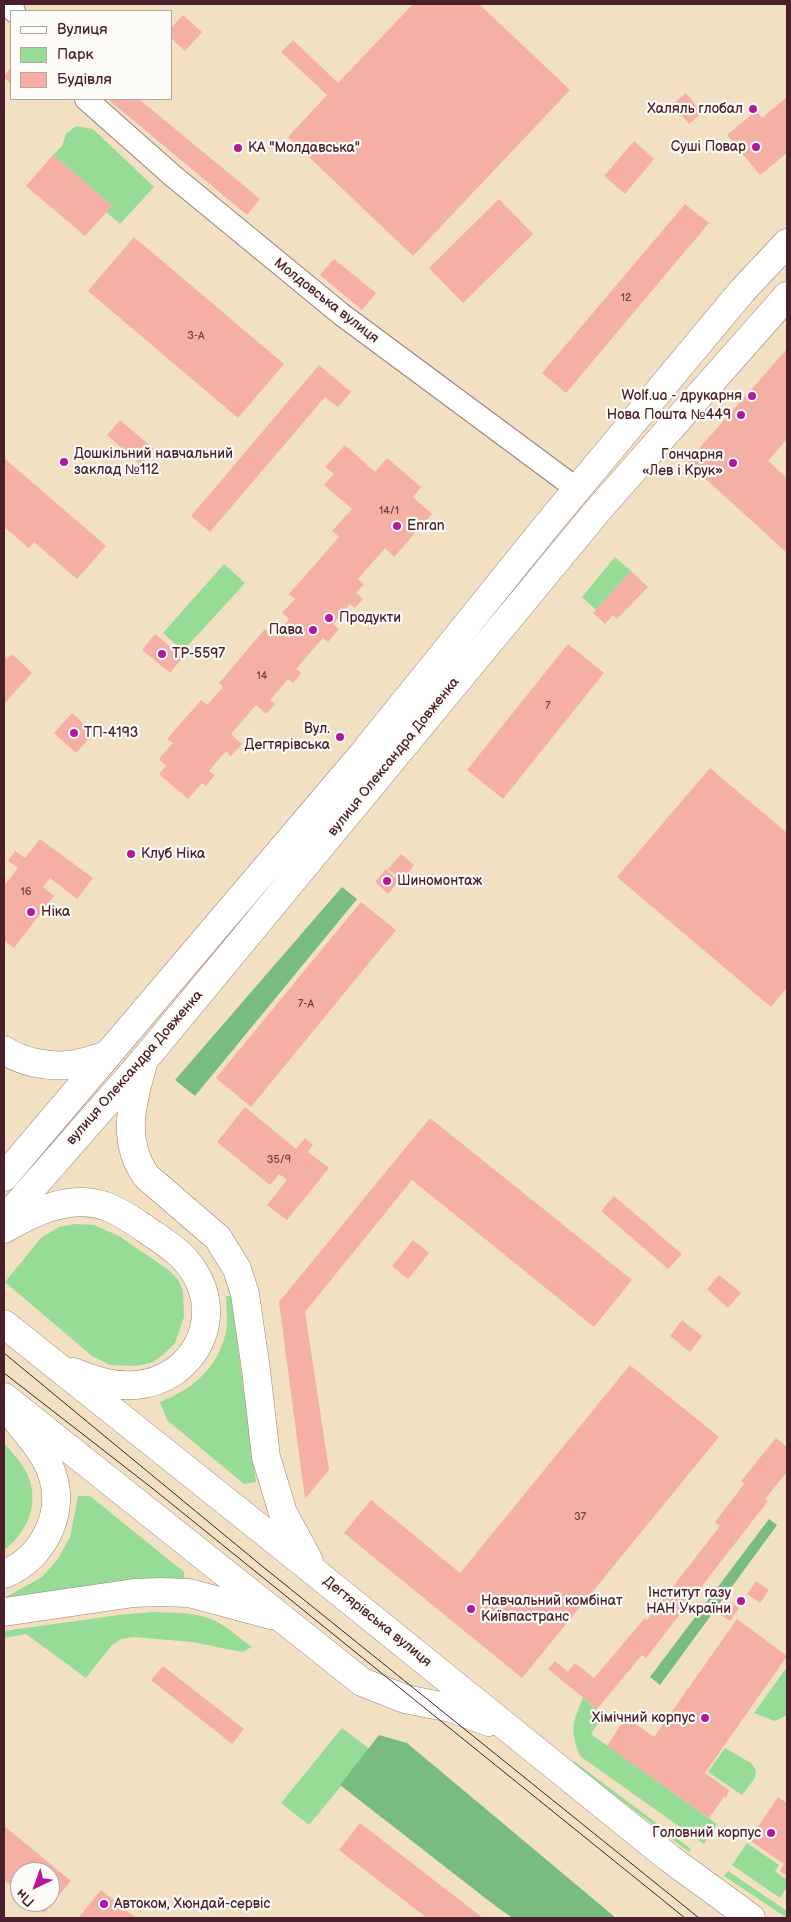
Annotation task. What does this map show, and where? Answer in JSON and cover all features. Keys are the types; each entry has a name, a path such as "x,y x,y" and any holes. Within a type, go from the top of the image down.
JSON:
{"main road":[{"name":"вулиця Олександра Довженка","path":"4,1177 362,755 577,489 742,291 787,243"},
{"name":"вулиця Олександра Довженка","path":"4,1220 144,1060 567,547 787,296"},
{"path":"4,1050 24,1060 50,1064 68,1065 107,1056"},
{"path":"144,1060 132,1105 130,1125 133,1147 139,1165 146,1176 218,1238 237,1269 246,1303 266,1457 283,1514 316,1573"},
{"path":"4,1229 41,1210 63,1204 86,1202 105,1206 132,1220 183,1255 194,1270 203,1288 206,1310 200,1344 179,1368 166,1378 136,1385 112,1385 51,1363"},
{"name":"Дегтярівська вулиця","path":"9,1328 669,1858 750,1918"},
{"path":"4,1397 362,1682 405,1699 451,1708 512,1731"},
{"path":"4,1406 42,1452 56,1487 54,1512 48,1534 27,1561 4,1574"},
{"path":"4,1612 134,1593 161,1592 201,1596 282,1618"}],"street":[{"name":"Молдовська вулиця","path":"87,100 173,176 326,302 390,352 577,489"}],"green space":[{"path":"76,126 93,129 154,187 120,224 106,212 112,206 53,155 62,146 66,134"},
{"path":"615,557 631,571 596,610 582,597"},
{"path":"224,564 245,583 183,651 163,633"},
{"path":"342,887 357,899 195,1096 175,1080"},
{"path":"74,1224 94,1225 119,1236 170,1271 179,1281 183,1292 184,1317 175,1343 163,1355 151,1363 135,1366 110,1365 92,1356 5,1282 42,1237 59,1227"},
{"path":"226,1296 231,1296 256,1482 244,1484 167,1420 160,1402 193,1384 217,1356 226,1331"},
{"path":"4,1443 27,1473 31,1485 32,1504 23,1530 4,1550"},
{"path":"78,1496 90,1496 184,1572 184,1578 142,1578 4,1598 42,1577 58,1559 70,1537"},
{"path":"769,1519 777,1525 660,1685 650,1677"},
{"path":"153,1612 190,1614 211,1619 227,1628 252,1647 242,1652 192,1642 133,1637 121,1639 112,1645 86,1678 26,1634 4,1638 4,1631"},
{"path":"787,1667 787,1715 775,1721 754,1713"},
{"path":"583,1698 604,1715 591,1734 717,1824 704,1844 580,1756 574,1727 576,1714"},
{"path":"342,1728 371,1750 309,1825 281,1803"},
{"path":"379,1735 407,1743 616,1918 513,1918 498,1908 340,1785"},
{"path":"725,1748 751,1763 756,1770 755,1778 742,1795 708,1772"},
{"path":"575,1762 691,1849 689,1852 573,1764"},
{"path":"747,1843 779,1865 775,1871 787,1880 787,1887 780,1898 732,1865"},
{"path":"728,1871 787,1911 787,1918 724,1876"}],"building":[{"path":"413,4 479,4 570,90 413,256 288,137 327,95 281,52 293,40 338,83"},
{"path":"183,15 202,32 185,51 172,39 172,27"},
{"path":"10,68 10,83 4,77"},
{"path":"686,93 702,113 689,124 673,104"},
{"path":"787,97 787,153 760,175 727,135 756,111 762,118"},
{"path":"140,100 260,199 247,215 110,101"},
{"path":"634,141 654,159 625,194 604,176"},
{"path":"53,155 112,206 85,236 26,186"},
{"path":"499,199 533,234 463,303 429,268"},
{"path":"685,204 709,223 566,393 542,373"},
{"path":"134,237 284,364 238,418 88,291"},
{"path":"334,259 376,293 362,310 320,275"},
{"path":"787,349 787,439 768,461 787,478 787,553 687,462"},
{"path":"319,365 351,392 338,407 325,397 210,532 191,516"},
{"path":"120,420 154,449 141,465 107,435"},
{"path":"345,445 375,472 387,458 421,487 413,497 432,514 394,557 385,548 358,579 364,584 356,593 363,599 355,608 350,604 333,624 339,629 328,642 323,638 296,669 301,673 293,683 288,679 270,700 275,704 266,714 256,705 231,734 242,744 231,756 226,751 209,771 215,775 206,786 202,783 188,799 159,774 166,766 159,759 173,743 167,739 201,700 207,705 223,687 219,683 265,629 274,637 289,619 282,613 295,599 289,594 339,537 332,531 352,509 324,485 334,474 325,467"},
{"path":"4,458 106,546 77,579 34,542 29,548 4,527"},
{"path":"631,571 648,587 617,619 613,615 605,624 593,613"},
{"name":"ТР-5597","path":"155,634 183,657 170,673 142,650"},
{"path":"568,644 604,673 503,799 467,770"},
{"path":"12,654 32,673 4,704 4,656 7,659"},
{"name":"ТП-4193","path":"72,713 94,733 76,753 54,733"},
{"path":"710,768 787,833 787,987 771,1007 617,877"},
{"path":"40,839 93,878 77,899 50,878 43,887 54,896 14,948 4,940 4,886 18,868 8,861 15,851 25,858"},
{"path":"401,854 414,865 402,880 388,869"},
{"name":"Шиномонтаж","path":"386,869 399,881 388,894 375,882"},
{"path":"361,902 396,930 251,1107 216,1078"},
{"path":"245,1107 296,1149 305,1138 313,1145 308,1152 329,1168 287,1220 267,1205 287,1180 279,1174 270,1185 217,1142"},
{"path":"430,1118 632,1280 594,1327 412,1180 305,1312 329,1470 305,1499 279,1302"},
{"path":"614,1196 682,1254 668,1269 601,1211"},
{"path":"413,1240 429,1253 408,1279 392,1266"},
{"path":"719,1275 741,1293 728,1308 707,1289"},
{"path":"682,1320 702,1336 690,1352 670,1336"},
{"path":"630,1365 719,1437 522,1678 344,1533 371,1500 460,1573"},
{"path":"776,1438 787,1447 787,1472 765,1499 768,1501 646,1658 642,1655 597,1709 548,1669 555,1661 568,1672 575,1663 594,1678 645,1618 647,1620 720,1526 715,1522 744,1484 741,1481"},
{"path":"756,1581 769,1590 760,1603 747,1594"},
{"path":"730,1602 739,1608 730,1621 721,1615"},
{"name":"Хімічний корпус","path":"737,1619 787,1656 705,1773 729,1790 726,1798 724,1797 709,1818 607,1746 626,1717 654,1737"},
{"path":"163,1666 244,1729 232,1744 151,1680"},
{"name":"Головний корпус","path":"778,1797 787,1803 787,1876 780,1871 784,1864 749,1840"},
{"path":"360,1823 483,1918 427,1918 339,1850"},
{"path":"4,1826 48,1862 10,1862 10,1885 4,1880"},
{"path":"60,1872 71,1881 60,1894"},
{"name":"Автоком, Хюндай-сервіс","path":"101,1890 136,1918 78,1918"}],"tram line":[{"path":"4,1353 262,1566 699,1918"},
{"path":"4,1373 152,1488 685,1918"}],"place":[{"name":"Халяль глобал","path":"753,109"},
{"name":"Суші Повар","path":"756,147"},
{"name":"КА \"Молдавська\"","path":"238,148"},
{"name":"Wolf.ua - друкарня","path":"752,396"},
{"name":"Нова Пошта №449","path":"741,415"},
{"name":"Дошкільний навчальний заклад №112","path":"64,462"},
{"name":"Гончарня «Лев і Крук»","path":"733,463"},
{"name":"Enran","path":"397,526"},
{"name":"Продукти","path":"329,618"},
{"name":"Пава","path":"313,630"},
{"name":"ТР-5597","path":"162,654"},
{"name":"ТП-4193","path":"74,733"},
{"name":"Вул. Дегтярівська","path":"340,737"},
{"name":"Клуб Ніка","path":"131,854"},
{"name":"Шиномонтаж","path":"387,881"},
{"name":"Ніка","path":"31,912"},
{"name":"Інститут газу НАН України","path":"741,1601"},
{"name":"Навчальний комбінат Київпастранс","path":"471,1609"},
{"name":"Хімічний корпус","path":"705,1718"},
{"name":"Головний корпус","path":"771,1833"},
{"name":"Автоком, Хюндай-сервіс","path":"104,1904"}]}
